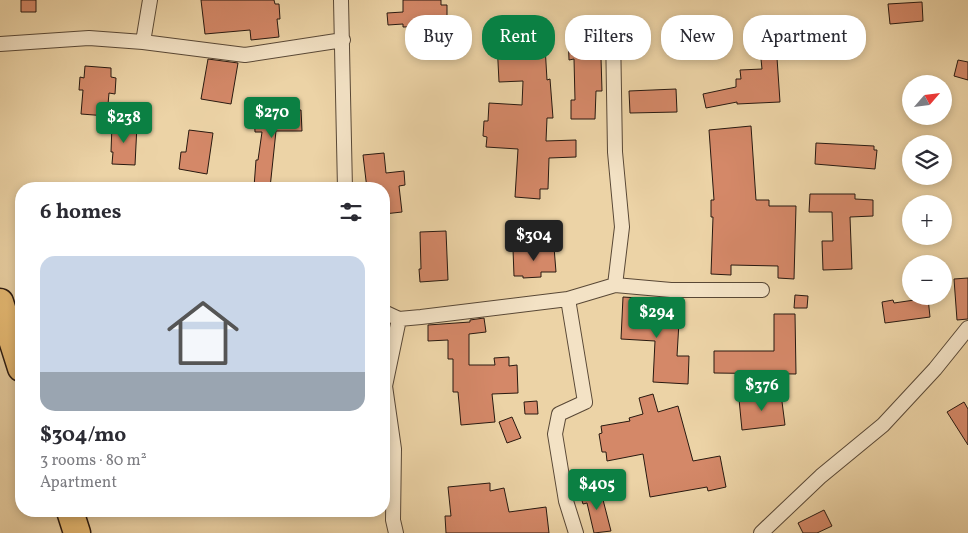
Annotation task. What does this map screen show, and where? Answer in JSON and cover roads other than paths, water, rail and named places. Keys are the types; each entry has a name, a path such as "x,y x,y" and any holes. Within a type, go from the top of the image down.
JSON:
{"highway":[{"path":"0,302 15,349"},
{"path":"72,517 77,533"}],"street":[{"path":"143,42 150,0"},
{"path":"341,0 344,182"},
{"path":"0,44 89,38 143,42 244,56 342,40"},
{"path":"613,60 615,152 622,227 615,285"},
{"path":"390,315 399,319 568,299 615,285 671,290 762,290"},
{"path":"568,299 585,402 559,414 555,434 566,501 576,533"},
{"path":"390,362 399,319"},
{"path":"761,533 821,476 883,424 935,369 968,328"},
{"path":"390,421 394,449 394,520 396,533"}]}
